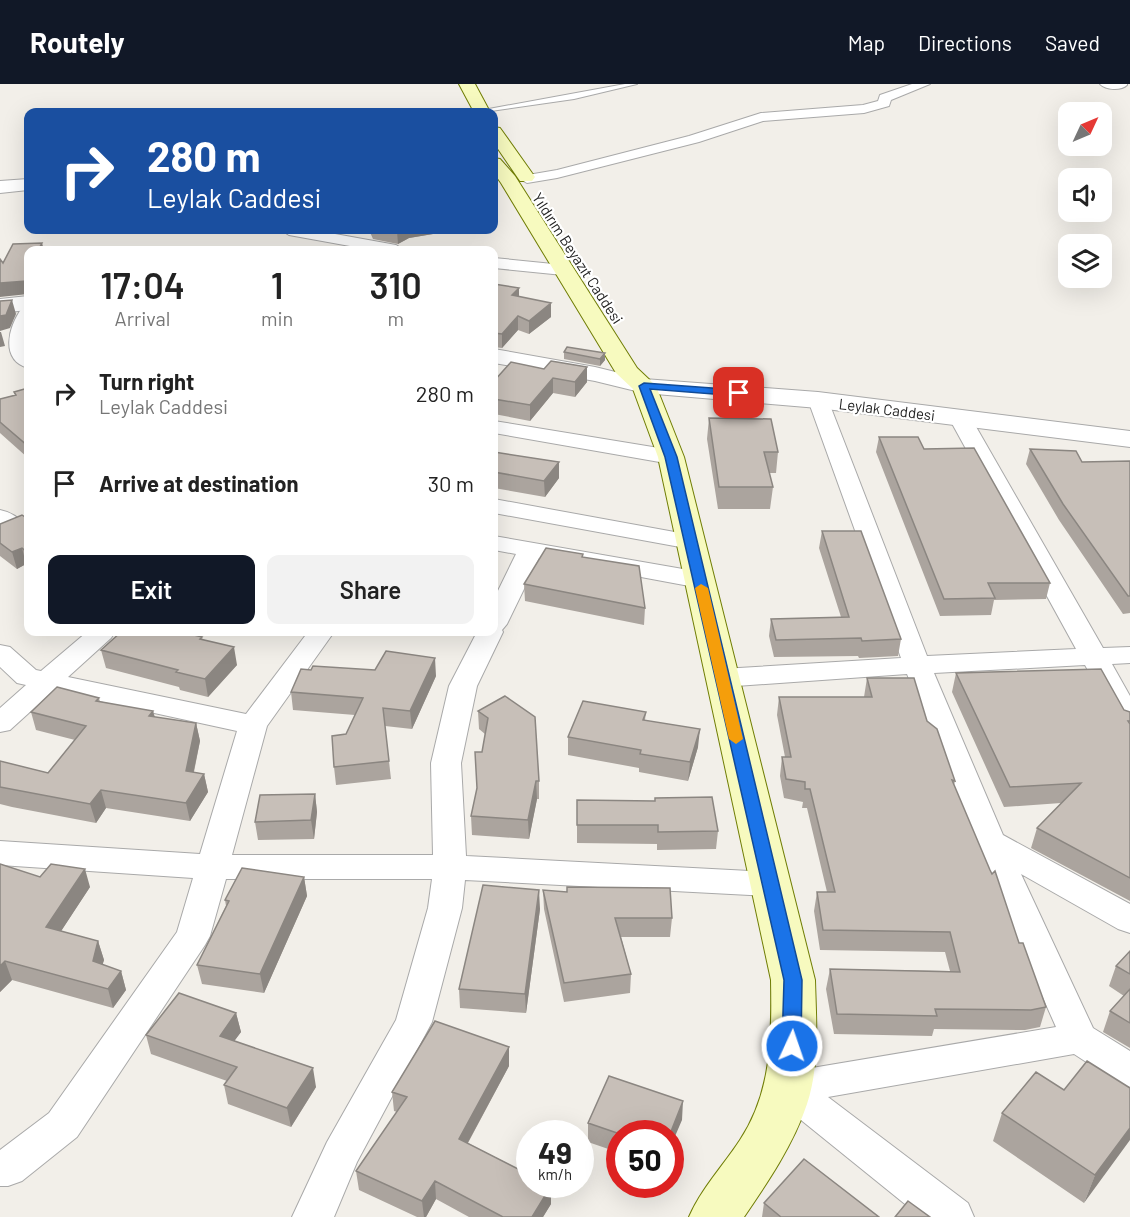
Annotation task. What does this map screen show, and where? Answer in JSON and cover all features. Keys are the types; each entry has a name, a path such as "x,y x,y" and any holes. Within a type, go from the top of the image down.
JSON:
{"main road":[{"path":"467,84 480,108"},
{"name":"Yıldırım Beyazıt Caddesi","path":"498,141 527,179 634,344"},
{"name":"Yıldırım Beyazıt Caddesi","path":"498,168 509,180 628,373 644,377 671,457 793,980 794,1024 788,1088 773,1128 748,1170 714,1217"}],"street":[{"path":"527,179 557,174 694,139 761,117 864,109 884,103 885,98 924,84"},
{"path":"1106,84 1121,85"},
{"path":"0,187 24,185"},
{"path":"310,234 375,246"},
{"path":"498,263 563,270"},
{"path":"0,306 24,303"},
{"path":"24,320 15,337 18,353 24,358"},
{"name":"Leylak Caddesi","path":"498,357 595,374 644,377 1128,441"},
{"path":"818,400 917,664 990,842 1079,1038 1130,1071"},
{"path":"960,418 1092,657 1130,721"},
{"path":"498,428 671,457"},
{"path":"498,507 691,542"},
{"path":"498,544 700,580"},
{"path":"498,616 530,551"},
{"path":"0,723 98,636"},
{"path":"0,1168 8,1168 63,1125 193,936 253,725 318,636"},
{"path":"313,1217 341,1154 414,1022 446,908 450,867 446,763 463,686 488,636"},
{"path":"0,653 27,677 253,725"},
{"path":"722,678 917,664 1130,655"},
{"path":"990,842 1130,920"},
{"path":"0,853 212,867 450,867 770,884"},
{"path":"788,1088 1079,1038"},
{"path":"788,1088 953,1217"}],"lane":[{"path":"498,110 574,98 634,84"}],"building":[{"path":"42,243 40,246 24,246 24,281 0,283 0,259 3,263 13,244"},
{"path":"498,285 519,288 512,295 551,303 529,321 518,316 502,334 498,334"},
{"path":"12,300 6,315 0,316 0,301"},
{"path":"567,347 605,353 600,359 564,352"},
{"path":"551,361 587,367 575,382 553,378 530,405 498,400 498,377 511,362 544,369"},
{"path":"24,389 24,443 0,422 0,399 16,395 14,392"},
{"path":"709,418 771,419 778,452 764,452 773,487 719,487"},
{"path":"879,437 918,437 924,449 974,448 1050,583 988,583 995,598 944,599"},
{"path":"1030,449 1076,451 1082,462 1130,461 1130,596 1063,504"},
{"path":"498,453 559,462 544,481 498,473"},
{"path":"22,515 24,516 24,550 22,548 12,552 0,543 0,524"},
{"path":"822,531 861,531 901,639 776,640 771,619 849,617"},
{"path":"546,548 583,554 582,557 639,566 645,608 524,584"},
{"path":"117,636 198,636 202,637 200,639 234,647 205,679 101,650"},
{"path":"386,651 435,658 410,711 383,708 389,761 334,767 332,736 346,734 363,698 291,692 301,669 311,670 313,666 375,670"},
{"path":"1101,669 1124,710 1130,712 1130,721 1128,721 1130,724 1130,878 1037,828 1081,783 1010,787 956,673"},
{"path":"867,678 914,678 927,721 937,729 955,781 952,780 992,874 995,871 1019,943 1023,943 1046,1007 1031,1010 935,1009 937,1016 837,1014 830,969 960,972 950,932 823,930 817,892 835,892 810,789 805,789 805,782 786,779 782,757 791,757 779,697 872,697"},
{"path":"57,687 99,698 96,701 153,711 149,716 196,723 186,771 204,774 186,803 101,790 90,804 0,787 0,761 48,773 86,726 31,712"},
{"path":"505,696 535,717 539,781 536,781 528,820 471,816 477,788 475,752 482,752 488,718 478,711"},
{"path":"583,701 646,712 643,720 700,729 690,762 640,754 641,750 568,737"},
{"path":"315,794 311,820 255,822 260,795"},
{"path":"712,797 718,831 658,832 658,825 577,825 577,800 655,801 655,798"},
{"path":"0,864 40,877 51,864 85,869 46,927 98,941 93,961 121,971 108,989 5,961 0,966"},
{"path":"242,868 304,877 260,974 197,965 229,901 225,900"},
{"path":"483,885 539,890 525,994 459,989"},
{"path":"567,887 670,888 672,918 615,918 631,974 564,983 543,890 567,892"},
{"path":"1130,951 1130,974 1116,966"},
{"path":"1130,989 1130,1023 1110,1011"},
{"path":"179,993 236,1013 220,1036 313,1068 287,1108 224,1085 237,1067 146,1035"},
{"path":"435,1021 509,1047 459,1139 516,1168 516,1198 544,1198 532,1217 503,1217 435,1181 422,1201 356,1171 407,1097 392,1092"},
{"path":"1087,1061 1130,1088 1130,1128 1095,1175 1002,1113 1036,1072 1064,1090"},
{"path":"609,1076 683,1101 676,1120 606,1120 606,1129 594,1125 594,1120 589,1120"},
{"path":"804,1159 879,1217 781,1217 764,1203"},
{"path":"908,1201 930,1217 895,1217"}],"slow traffic":[{"path":"701,588 736,739"}],"route":[{"path":"739,393 644,386 671,457 793,980 792,1046"}]}
